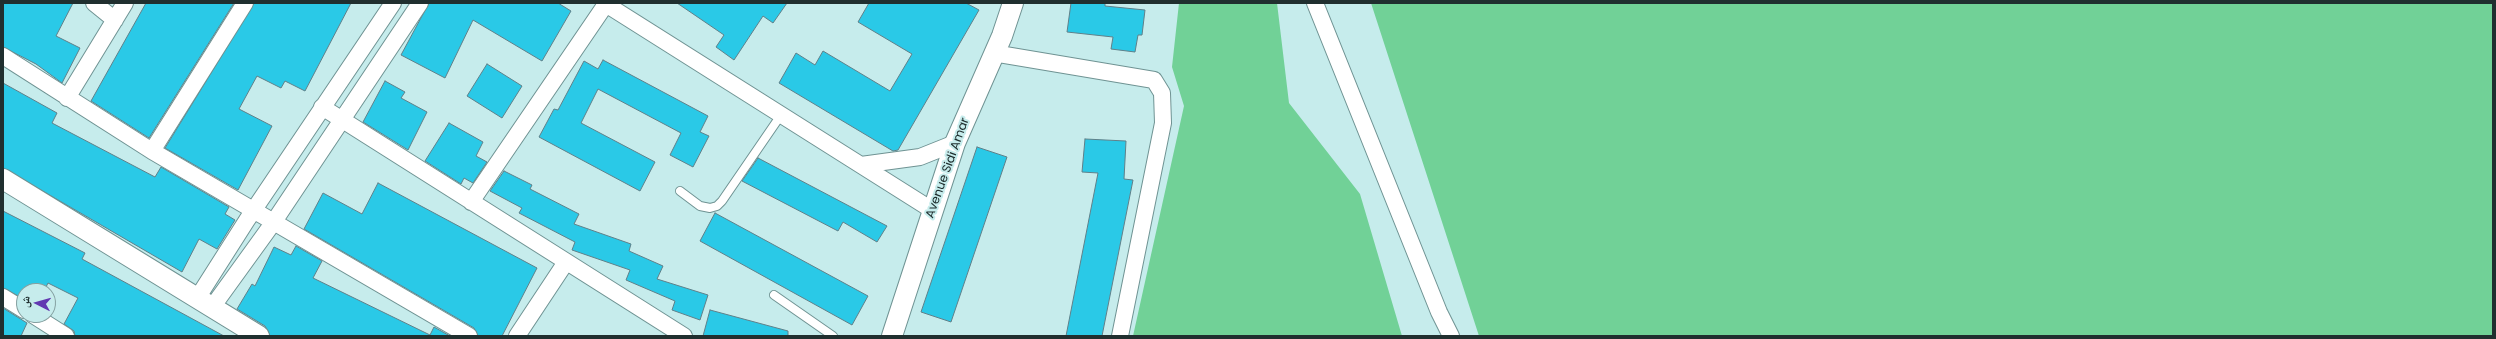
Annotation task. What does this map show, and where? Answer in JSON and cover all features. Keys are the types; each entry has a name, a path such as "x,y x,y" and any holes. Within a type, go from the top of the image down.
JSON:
{"street":[{"path":"94,3 115,20"},
{"path":"67,98 125,3"},
{"path":"152,151 245,3"},
{"path":"393,3 416,10 273,223 206,302 254,211 322,107 393,3"},
{"name":"Avenue Sidi Amar","path":"892,336 955,143 1013,3"},
{"path":"1315,3 1439,312 1451,336"},
{"path":"471,202 605,4 932,210"},
{"path":"993,53 1154,80 1162,92 1163,123 1120,336"},
{"path":"3,56 152,151 469,336"},
{"path":"322,107 684,336"},
{"path":"861,165 920,157 955,143"},
{"path":"3,178 259,336"},
{"path":"517,336 566,262"},
{"path":"3,297 16,305"},
{"path":"46,323 66,336"}],"lane":[{"path":"680,191 700,206 710,208 717,206 722,201 781,115"},
{"path":"774,295 833,336"}],"green space":[{"path":"1179,3 1277,3 1289,103 1360,194 1402,336 1133,336 1184,106 1172,67"},
{"path":"1371,3 2493,3 2493,336 1479,336"}],"building":[{"path":"3,3 73,3 56,36 80,48 62,83 36,64 3,47"},
{"path":"146,3 234,3 149,138 91,101"},
{"path":"254,3 351,3 305,91 285,81 281,88 257,76 239,109 272,126 238,190 165,148"},
{"path":"429,3 558,3 571,11 542,61 473,20 445,78 401,55"},
{"path":"677,3 787,3 773,23 763,16 734,60 716,47 724,35"},
{"path":"869,3 966,3 979,10 898,150 893,151 779,83 796,53 815,65 823,51 890,91 912,54 858,22"},
{"path":"1071,3 1105,3 1105,6 1145,10 1142,35 1138,35 1135,52 1111,49 1113,37 1067,32"},
{"path":"603,60 708,116 700,132 709,136 693,167 670,155 681,133 598,89 581,123 655,162 640,191 539,137 554,109 558,110 584,61 598,69"},
{"path":"487,64 522,86 502,118 467,96"},
{"path":"385,81 405,92 401,98 427,112 408,150 363,122"},
{"path":"3,83 57,113 52,123 155,177 161,167 229,207 225,214 235,220 217,249 199,239 182,272 3,168"},
{"path":"449,123 483,142 476,156 487,162 473,183 464,178 461,184 425,161"},
{"path":"1085,139 1126,141 1124,179 1133,180 1102,336 1066,336 1098,173 1082,172"},
{"path":"977,147 1007,157 951,322 921,312"},
{"path":"758,158 887,226 877,242 843,222 838,231 742,181"},
{"path":"504,171 532,185 530,189 579,214 574,224 631,244 629,251 663,266 657,279 708,295 700,320 672,310 675,301 626,280 630,270 572,250 575,242 519,213 522,208 490,191"},
{"path":"378,183 537,268 502,336 478,336 474,328 304,229 323,193 362,214"},
{"path":"3,211 85,253 82,259 224,336 75,336 74,331 64,324 78,298 56,287 56,283 16,283 16,295 3,288"},
{"path":"715,213 868,296 852,325 700,241"},
{"path":"296,246 322,261 313,278 430,335 434,327 450,336 270,336 265,326 237,309 252,284 255,286 274,247 291,255"},
{"path":"3,308 16,316 16,323 27,323 21,336 3,336"},
{"path":"710,310 788,331 788,336 703,336"}]}
